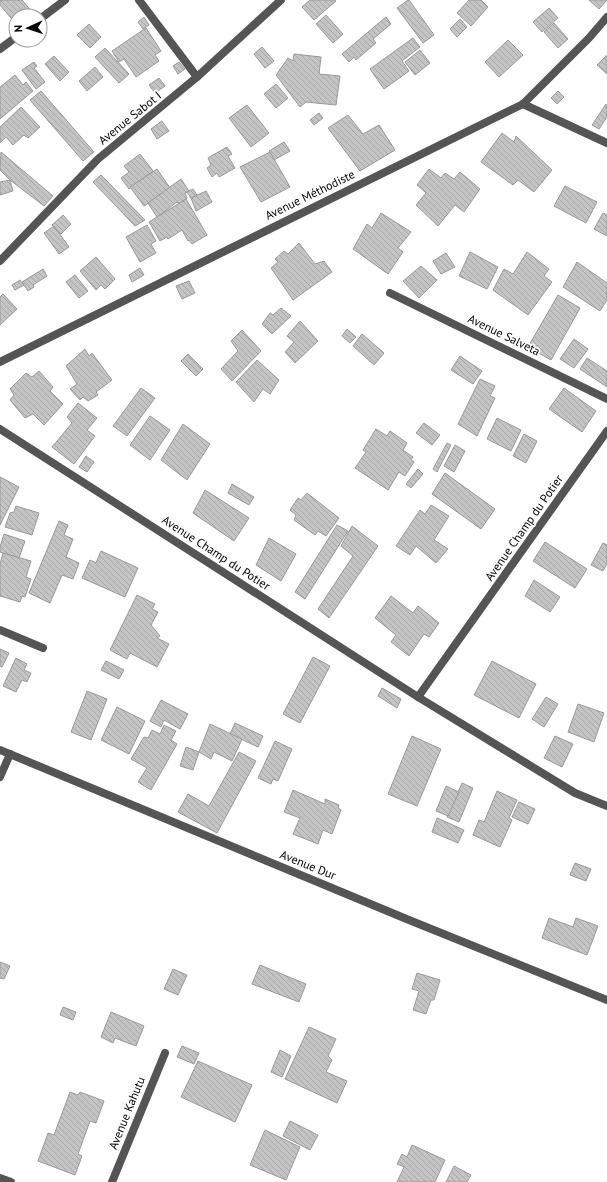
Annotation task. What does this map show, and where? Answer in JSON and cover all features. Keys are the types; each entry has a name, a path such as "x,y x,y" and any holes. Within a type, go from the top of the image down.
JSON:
{"street":[{"path":"48,12 66,0"},
{"path":"139,0 197,78"},
{"name":"Avenue Sabot I","path":"0,261 98,159 197,78 281,0"},
{"name":"Avenue Méthodiste","path":"0,362 523,104 589,38 607,17"},
{"path":"523,104 607,143"},
{"name":"Avenue Salveta","path":"390,293 607,399"},
{"name":"Avenue Champ du Potier","path":"0,429 418,697 575,793 607,806"},
{"name":"Avenue Champ du Potier","path":"418,697 607,431"},
{"path":"0,630 43,648"},
{"name":"Avenue Dur","path":"0,750 402,917 607,1000"},
{"path":"0,777 10,754"},
{"name":"Avenue Kahutu","path":"112,1182 165,1053"},
{"path":"0,1178 11,1182"}],"building":[{"path":"0,0 22,0 29,8 8,8 8,14 0,5"},
{"path":"310,0 336,1 314,20 302,7"},
{"path":"408,0 434,35 423,43 397,8"},
{"path":"469,0 481,0 488,7 471,26 457,13"},
{"path":"589,0 607,0 599,9"},
{"path":"549,8 558,18 542,32 533,22"},
{"path":"326,15 343,34 333,43 316,24"},
{"path":"144,17 149,25 143,29 138,22"},
{"path":"386,17 391,24 373,39 376,43 356,60 354,57 349,62 342,54"},
{"path":"460,19 467,27 457,37 450,29"},
{"path":"554,23 568,39 558,48 544,32"},
{"path":"89,24 101,37 90,48 77,35"},
{"path":"146,28 161,51 155,55 159,61 136,77 124,59 119,62 112,51"},
{"path":"413,38 420,47 402,61 409,71 384,89 370,69"},
{"path":"508,40 523,55 499,77 485,62"},
{"path":"262,47 274,61 265,68 254,54"},
{"path":"105,48 129,74 119,83 95,57"},
{"path":"420,50 430,63 415,75 405,62"},
{"path":"294,54 321,57 319,74 340,76 336,105 306,102 300,107 276,75 288,58 293,61"},
{"path":"607,55 607,74 597,65"},
{"path":"54,56 69,72 60,81 45,64"},
{"path":"34,62 37,66 34,68 45,82 36,89 22,70"},
{"path":"179,62 185,69 178,74 173,66"},
{"path":"95,67 103,77 87,91 79,81"},
{"path":"15,75 23,85 26,82 33,91 0,119 0,87"},
{"path":"159,78 165,86 155,93 149,85"},
{"path":"276,84 288,98 276,108 264,94"},
{"path":"41,91 94,152 83,161 30,100"},
{"path":"558,91 564,97 557,104 551,98"},
{"path":"606,104 607,117 599,129 592,125"},
{"path":"247,105 269,133 251,147 229,118"},
{"path":"21,107 40,127 28,138 24,135 13,145 6,137 0,143 0,127"},
{"path":"319,113 323,118 314,125 310,120"},
{"path":"348,115 363,134 379,125 395,150 360,171 328,128"},
{"path":"162,121 169,131 157,139 151,129"},
{"path":"502,133 514,142 516,136 552,170 534,192 518,180 513,185 481,162"},
{"path":"284,142 290,151 274,160 269,151"},
{"path":"227,147 232,154 228,156 235,168 219,177 217,173 212,177 207,168 211,165 208,158"},
{"path":"1,152 53,196 44,206 10,180 0,170"},
{"path":"270,152 290,187 261,202 240,167"},
{"path":"140,154 153,171 129,189 121,178 129,172 124,166"},
{"path":"157,169 170,188 144,206 130,187"},
{"path":"429,169 441,178 445,173 454,179 460,172 480,189 464,212 455,205 438,226 416,205 426,193 417,185"},
{"path":"101,175 145,220 135,226 93,182"},
{"path":"181,179 189,191 185,193 187,198 179,204 177,202 157,217 148,203"},
{"path":"10,180 13,191 0,195 0,182"},
{"path":"565,186 597,202 586,223 554,206"},
{"path":"193,189 197,195 191,198 187,192"},
{"path":"206,191 212,202 196,211 191,198"},
{"path":"186,199 207,235 192,244 189,240 188,241 182,230 168,239 167,237 160,241 149,222"},
{"path":"381,213 411,232 398,248 403,252 388,274 353,249 367,224 372,228"},
{"path":"603,213 607,215 607,236 594,229"},
{"path":"63,215 71,224 61,234 52,225"},
{"path":"147,225 156,241 151,244 156,253 140,262 126,237"},
{"path":"54,226 69,247 59,254 44,233"},
{"path":"299,243 315,264 324,261 332,272 293,300 271,268 278,262 275,259 284,251 288,254"},
{"path":"470,252 498,267 487,289 459,276"},
{"path":"527,252 549,269 544,276 552,282 528,315 493,290 504,269 513,274"},
{"path":"446,253 455,267 441,274 433,261"},
{"path":"96,257 115,279 105,289 101,285 96,290 80,271"},
{"path":"577,262 607,283 607,300 600,311 563,287"},
{"path":"421,266 437,280 419,298 403,281"},
{"path":"140,268 144,275 132,282 129,275"},
{"path":"43,269 47,276 33,285 34,287 28,291 22,282"},
{"path":"75,275 88,291 79,298 66,282"},
{"path":"20,280 24,285 15,290 12,285"},
{"path":"189,281 195,293 182,299 176,286"},
{"path":"3,294 17,309 0,325 0,297"},
{"path":"558,295 580,308 551,360 528,347"},
{"path":"281,308 291,316 272,334 262,324 270,313 273,315"},
{"path":"300,321 318,341 295,363 285,352 294,342 287,336"},
{"path":"347,329 356,337 350,343 342,336"},
{"path":"242,330 261,351 232,381 221,369 238,351 231,341"},
{"path":"362,334 384,353 374,365 353,346"},
{"path":"574,339 588,349 574,368 560,359"},
{"path":"85,349 89,356 92,353 112,380 96,392 98,395 88,401 83,397 80,400 70,389 77,384 66,366"},
{"path":"188,354 203,369 196,376 181,361"},
{"path":"460,356 482,371 473,384 451,370"},
{"path":"587,358 607,371 607,387 580,369"},
{"path":"257,360 279,380 270,394 263,389 254,402 236,382"},
{"path":"39,371 53,387 50,391 63,404 44,425 33,414 25,418 10,400 14,395 10,389 26,373 32,377"},
{"path":"480,379 495,386 490,396 495,398 477,436 458,424"},
{"path":"141,388 155,398 127,436 113,426"},
{"path":"564,388 596,411 582,432 549,409"},
{"path":"78,403 97,418 87,430 95,436 74,464 52,447 72,423 67,417"},
{"path":"150,416 170,430 150,460 130,445"},
{"path":"497,418 521,430 511,451 487,439"},
{"path":"424,423 440,435 432,445 416,433"},
{"path":"183,424 210,444 187,480 161,460"},
{"path":"376,429 387,436 390,431 407,443 403,450 413,457 411,460 414,462 405,476 399,472 388,490 355,468 366,452 363,450"},
{"path":"524,434 537,441 526,463 513,456"},
{"path":"447,443 451,445 437,472 433,469"},
{"path":"455,445 465,451 454,472 444,466"},
{"path":"86,456 94,462 87,472 79,467"},
{"path":"418,469 423,474 411,488 406,484"},
{"path":"445,473 495,509 481,529 432,494"},
{"path":"0,477 19,487 0,525"},
{"path":"232,484 254,497 249,505 228,493"},
{"path":"205,490 249,518 234,541 193,513"},
{"path":"307,493 339,518 326,536 318,531 315,535 294,520 296,515 290,510 298,498 301,500"},
{"path":"431,505 449,516 434,540 448,549 436,563 416,546 410,555 396,546 420,510 425,514"},
{"path":"16,506 39,513 32,535 5,527 10,513 14,512"},
{"path":"59,521 68,525 64,535 73,539 66,557 79,563 73,579 62,575 50,603 29,593"},
{"path":"337,525 348,531 305,599 295,592"},
{"path":"352,526 378,546 329,618 318,609 353,556 341,546"},
{"path":"4,534 25,541 19,558 0,552"},
{"path":"269,538 296,554 281,581 256,565"},
{"path":"545,542 587,569 575,588 533,561"},
{"path":"603,543 607,545 607,564 603,571 591,565"},
{"path":"101,551 138,568 125,597 82,578 90,560 96,563"},
{"path":"3,553 31,561 26,577 31,579 25,597 22,596 20,602 0,596 0,564"},
{"path":"534,580 560,597 550,612 525,596"},
{"path":"137,595 155,604 152,609 158,612 151,625 160,636 157,638 169,644 157,667 130,653 127,659 110,650"},
{"path":"391,596 413,613 418,606 439,623 429,637 424,634 409,656 391,642 396,635 375,618"},
{"path":"0,649 9,653 2,667 0,666"},
{"path":"313,657 330,666 300,723 283,714"},
{"path":"16,658 27,664 24,670 31,673 27,682 22,680 16,692 3,686"},
{"path":"106,661 124,670 119,679 101,670"},
{"path":"492,661 536,684 519,718 474,695"},
{"path":"382,688 401,699 397,708 378,696"},
{"path":"87,691 107,699 91,740 71,732"},
{"path":"546,697 558,704 544,727 532,719"},
{"path":"161,700 188,714 180,729 164,720 161,727 150,721"},
{"path":"578,704 604,713 594,742 568,732"},
{"path":"117,707 145,721 129,754 101,740"},
{"path":"235,723 263,736 258,747 230,734"},
{"path":"210,724 242,739 232,761 214,752 211,759 199,752"},
{"path":"164,725 176,731 171,740 177,744 151,790 138,782 147,768 131,759 144,737 148,738 152,730 160,734"},
{"path":"412,736 441,749 417,806 388,794"},
{"path":"555,736 573,744 562,767 544,758"},
{"path":"275,741 292,749 278,781 273,779 271,784 258,778"},
{"path":"186,747 199,752 193,770 180,766"},
{"path":"239,752 256,761 217,833 178,812 188,794 209,806"},
{"path":"462,783 473,788 459,822 447,817"},
{"path":"446,786 459,792 448,816 436,811"},
{"path":"293,790 325,804 325,799 339,805 338,808 341,810 332,834 323,830 318,844 293,834 300,818 284,812"},
{"path":"497,791 517,800 509,818 512,820 500,847 473,835 479,820 484,822"},
{"path":"519,802 535,809 528,824 512,817"},
{"path":"437,818 464,830 458,843 432,832"},
{"path":"575,863 591,869 586,881 570,875"},
{"path":"549,918 573,927 576,918 598,926 587,955 542,938"},
{"path":"0,962 10,966 4,979 0,978"},
{"path":"260,965 306,984 299,1002 252,984"},
{"path":"173,969 187,975 178,995 164,989"},
{"path":"417,973 440,980 434,1000 431,1000 426,1014 413,1010 419,991 412,989"},
{"path":"63,1007 76,1012 73,1020 60,1015"},
{"path":"111,1012 144,1026 136,1046 115,1038 113,1043 101,1037"},
{"path":"309,1027 336,1039 328,1056 332,1060 326,1072 347,1081 337,1103 285,1079"},
{"path":"182,1046 199,1053 194,1064 177,1057"},
{"path":"280,1050 291,1056 282,1077 271,1072"},
{"path":"198,1061 252,1085 235,1122 181,1097"},
{"path":"70,1092 78,1095 80,1092 104,1101 96,1123 90,1121 78,1154 82,1156 75,1175 38,1161 48,1133 54,1135"},
{"path":"290,1121 318,1135 310,1150 283,1136"},
{"path":"265,1130 300,1147 286,1180 250,1165"},
{"path":"412,1145 445,1160 435,1182 397,1182 404,1167 397,1164 402,1154 407,1157"},
{"path":"454,1166 471,1175 467,1182 446,1182"}]}
